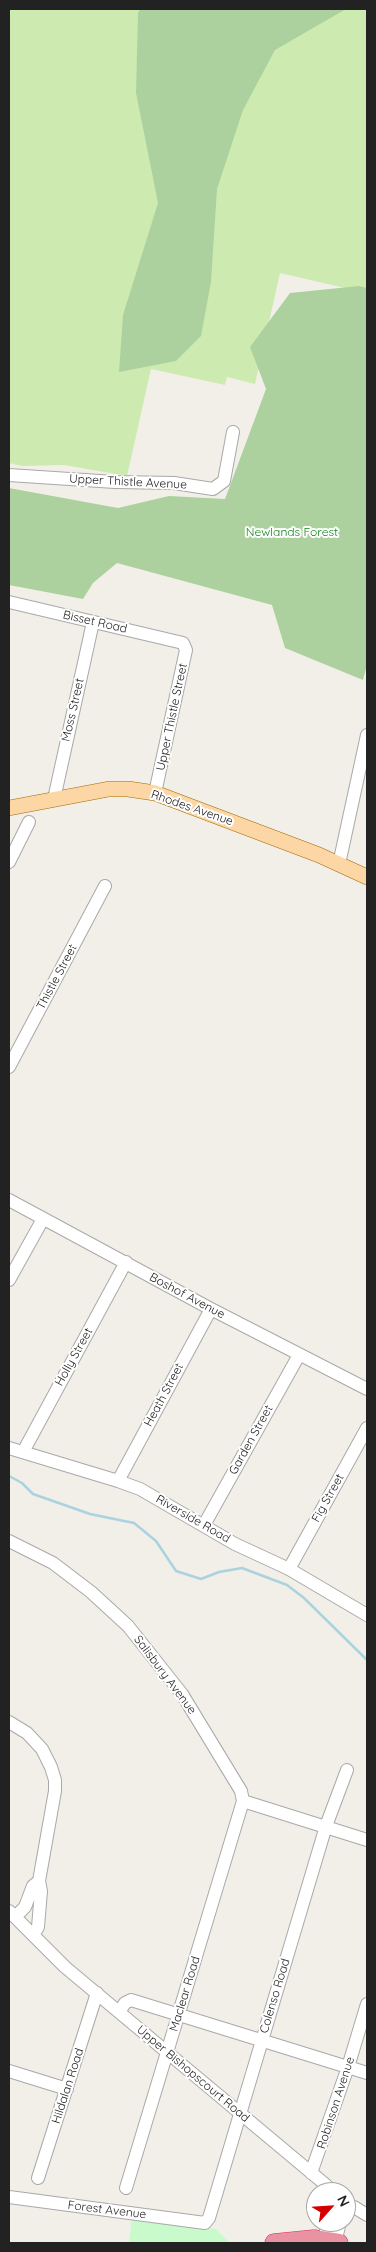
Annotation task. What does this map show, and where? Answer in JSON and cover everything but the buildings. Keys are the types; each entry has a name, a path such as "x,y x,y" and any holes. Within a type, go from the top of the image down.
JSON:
{"highway":[{"path":"274,2243 310,2239 331,2243"}],"main road":[{"name":"Rhodes Avenue","path":"9,808 109,789 128,789 155,793 287,842 367,877"}],"street":[{"name":"Upper Thistle Avenue","path":"9,475 115,482 174,482 212,489 224,481 233,432"},
{"name":"Bisset Road","path":"9,602 181,642"},
{"name":"Moss Street","path":"54,798 93,622"},
{"name":"Upper Thistle Street","path":"155,793 186,650 181,642"},
{"path":"339,864 367,735"},
{"path":"9,862 29,822"},
{"name":"Thistle Street","path":"9,1067 105,886"},
{"name":"Boshof Avenue","path":"9,1200 211,1309 367,1389"},
{"path":"9,1280 43,1218"},
{"name":"Holly Street","path":"22,1452 126,1262"},
{"name":"Heath Street","path":"118,1481 211,1309"},
{"name":"Garden Street","path":"204,1525 299,1354"},
{"name":"Fig Street","path":"289,1569 367,1428"},
{"name":"Riverside Road","path":"9,1448 140,1489 235,1544 289,1569 367,1615"},
{"name":"Salisbury Avenue","path":"9,1541 53,1563 90,1592 128,1626 182,1694 242,1791 243,1801"},
{"path":"9,1722 27,1733 42,1749 51,1767 54,1780 55,1791 39,1881 41,1891 38,1927 33,1935"},
{"name":"Colenso Road","path":"205,2223 209,2218 326,1826 347,1770"},
{"path":"243,1801 367,1840"},
{"name":"Maclear Road","path":"126,2188 243,1801"},
{"path":"12,1914 25,1907 34,1886 39,1881"},
{"name":"Upper Bishopscourt Road","path":"12,1914 65,1967 240,2113 318,2182"},
{"name":"Hildalan Road","path":"38,2178 97,1993"},
{"path":"119,2012 125,2003 131,2000 367,2073"},
{"name":"Robinson Avenue","path":"318,2182 348,2067 367,2004"},
{"path":"9,2071 66,2089"},
{"name":"Forest Avenue","path":"9,2197 205,2223"},
{"path":"356,2207 367,2215"}],"green space":[{"path":"9,9 367,9 367,293 280,273 255,384 227,377 225,385 151,369 127,476 64,465 22,466 9,463"},
{"path":"140,9 346,9 275,50 243,110 217,189 211,282 201,336 176,361 119,372 123,315 158,203 136,93 138,13"},
{"name":"Newlands Forest","path":"359,286 367,288 367,665 363,680 285,648 272,605 117,563 93,583 83,599 9,585 9,488 118,508 169,496 225,499 266,389 250,347 290,293"},
{"path":"132,2217 216,2229 230,2243 129,2243"}],"waterway":[{"path":"9,1476 22,1483 33,1494 90,1514 134,1523 156,1541 176,1571 201,1579 219,1572 242,1568 287,1585 304,1598 367,1660"}]}
